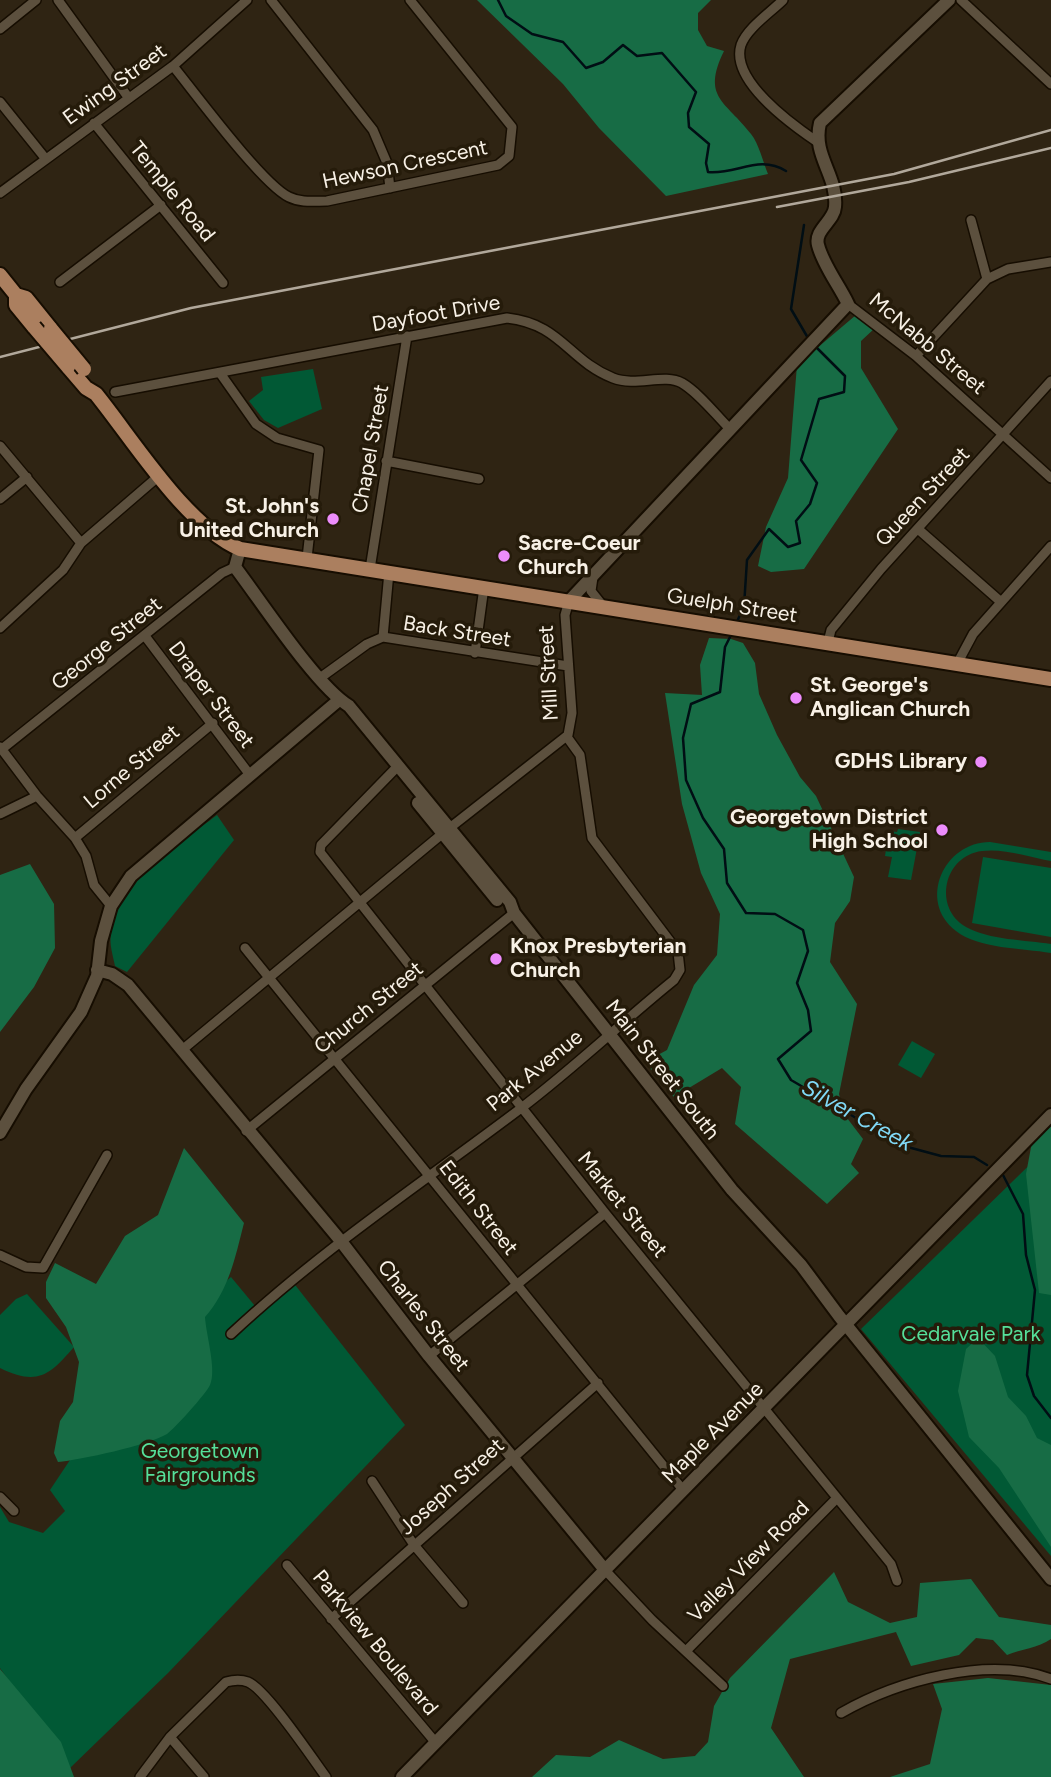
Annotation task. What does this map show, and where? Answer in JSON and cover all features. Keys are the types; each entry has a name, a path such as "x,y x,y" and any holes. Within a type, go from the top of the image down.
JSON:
{"main road":[{"path":"0,275 16,295 26,298 94,383 96,394"},
{"path":"16,295 16,305 86,388 96,394 207,531 240,549"},
{"name":"Guelph Street","path":"240,549 1051,679"}],"street":[{"path":"0,29 36,0"},
{"path":"58,0 128,97"},
{"name":"Ewing Street","path":"0,193 173,66 247,0"},
{"path":"271,0 373,130 387,163 390,188"},
{"name":"Hewson Crescent","path":"173,66 265,177 286,196 299,201 327,201 498,165 509,156 514,137 512,127 410,0"},
{"path":"783,0 743,40 740,56 750,78 774,110 816,141 820,123 830,111 949,0"},
{"path":"961,0 1051,84"},
{"path":"0,102 45,158"},
{"name":"Temple Road","path":"94,123 223,283"},
{"name":"McNabb Street","path":"816,141 832,182 836,205 833,216 819,233 818,245 848,303 916,356 1051,478"},
{"path":"60,282 161,205"},
{"path":"971,220 986,279"},
{"path":"916,356 986,279 1008,269 1051,262"},
{"name":"Mill Street","path":"182,1050 446,832 567,737 571,730 572,713 565,615 569,601 848,303"},
{"name":"Dayfoot Drive","path":"114,392 507,318 527,321 548,329 588,364 614,378 636,384 668,380 680,382 729,428"},
{"name":"Chapel Street","path":"370,569 407,336"},
{"path":"220,373 256,424 276,438 319,450 320,462 307,558"},
{"name":"Queen Street","path":"828,642 831,630 1051,381"},
{"path":"0,446 81,542"},
{"path":"386,461 479,479"},
{"path":"0,628 63,570 81,542 160,475"},
{"path":"0,499 27,477"},
{"path":"918,529 1001,602"},
{"path":"958,662 972,634 1051,546"},
{"path":"235,567 240,549"},
{"name":"George Street","path":"1,748 222,573 235,567"},
{"name":"Main Street South","path":"235,567 320,678 339,700 349,706 446,832 510,901 514,913 732,1190 784,1247 796,1270 827,1298 1051,1579"},
{"path":"320,678 367,644 383,637 389,572"},
{"path":"594,572 591,591 603,606"},
{"path":"475,653 484,587"},
{"name":"Draper Street","path":"145,636 250,775"},
{"name":"Back Street","path":"383,637 568,666"},
{"path":"0,1133 26,1089 81,1012 97,971 101,941 111,906 131,876 339,700"},
{"name":"Lorne Street","path":"75,838 213,723"},
{"name":"Park Avenue","path":"231,1334 284,1284 340,1240 522,1107 674,980 680,970 678,952 592,838 580,755 567,737"},
{"path":"1,748 37,796 75,838 86,856 94,885 111,906"},
{"name":"Market Street","path":"395,769 320,849 424,986 605,1213 891,1564 897,1581"},
{"path":"0,814 37,796"},
{"name":"Church Street","path":"246,1131 514,913"},
{"name":"Edith Street","path":"245,948 683,1490"},
{"name":"Charles Street","path":"97,971 112,974 128,985 246,1131 340,1240 429,1356 604,1570 723,1686"},
{"name":"Maple Avenue","path":"402,1777 1051,1115"},
{"path":"0,1255 26,1267 43,1268 55,1252 107,1155"},
{"path":"429,1356 515,1283 605,1213"},
{"name":"Joseph Street","path":"331,1619 511,1457 598,1383"},
{"path":"372,1481 414,1545 463,1604"},
{"path":"0,1497 14,1511"},
{"name":"Valley View Road","path":"686,1651 837,1498"},
{"name":"Parkview Boulevard","path":"287,1565 436,1743"},
{"path":"841,1713 870,1697 911,1682 944,1676 990,1671 1051,1679"},
{"path":"140,1777 170,1737 226,1682 235,1680 250,1682 326,1777"},
{"path":"170,1737 204,1777"}],"green space":[{"path":"477,0 711,0 698,13 698,30 707,46 724,51 715,79 716,89 725,106 754,138 768,174 666,196 599,128 563,84"},
{"path":"856,315 875,328 861,341 861,368 898,429 804,569 771,572 758,566 766,527 788,478 797,365"},
{"path":"313,369 322,409 278,428 264,420 249,401 263,390 261,377"},
{"path":"709,638 731,639 743,643 755,663 759,694 777,735 800,777 816,796 854,877 850,901 835,923 830,962 857,1004 839,1094 844,1114 863,1139 851,1164 859,1173 827,1204 735,1124 741,1087 722,1068 674,1097 645,1062 667,1050 694,985 717,955 720,914 701,873 682,804 665,693 702,695 700,665"},
{"path":"217,815 234,840 127,972 115,966 111,934 125,897 152,866"},
{"path":"898,829 920,832 911,880 888,877 892,857 885,856 889,831 897,832"},
{"path":"990,842 1051,852 1051,861 999,851 982,851 969,855 958,862 951,872 946,896 949,908 966,927 975,931 996,937 1051,944 1051,953 976,941 956,931 944,919 938,904 937,890 941,875 949,862 960,852 974,845"},
{"path":"983,857 1051,868 1051,937 972,923"},
{"path":"30,864 54,904 55,948 34,987 0,1032 0,875"},
{"path":"912,1041 935,1054 921,1078 898,1065"},
{"path":"1051,1126 1051,1295 1039,1293 1026,1174 1032,1142"},
{"name":"Cedarvale Park","path":"1051,1144 1051,1556 861,1329"},
{"path":"184,1148 244,1223 226,1285 205,1317 212,1362 210,1385 190,1411 167,1434 130,1447 58,1462 54,1453 60,1421 73,1402 79,1362 66,1327 46,1298 46,1282 55,1263 96,1284 125,1236 158,1215"},
{"name":"Georgetown Fairgrounds","path":"231,1277 255,1306 292,1281 405,1425 168,1673 70,1768 0,1668 0,1507 9,1522 43,1533 65,1511 50,1490 80,1445 63,1422"},
{"path":"27,1294 74,1347 49,1371 33,1377 0,1368 0,1315 16,1299"},
{"path":"978,1338 995,1356 1008,1397 1026,1416 1037,1438 1051,1445 1051,1547 999,1468 969,1437 958,1391 966,1349"},
{"path":"834,1572 848,1602 890,1623 917,1617 920,1583 971,1579 999,1617 1051,1625 1051,1639 1007,1655 993,1640 976,1638 959,1655 911,1666 896,1632 790,1659 771,1728 804,1777 532,1777 556,1755 590,1757 619,1740 663,1759 695,1756 708,1742 714,1706 730,1678"},
{"path":"0,1669 61,1742 74,1777 0,1777"},
{"path":"988,1678 1051,1685 1051,1777 890,1777 930,1764 942,1709 933,1684"}],"waterway":[{"name":"Silver Creek","path":"498,0 506,16 532,34 563,42 586,68 603,62 623,45 637,56 662,53 696,92 688,113 689,127 709,144 706,163 708,172 766,164 786,171"},
{"name":"Silver Creek","path":"804,225 791,309 808,338"},
{"name":"Silver Creek","path":"736,624 744,606 747,560 769,529 788,547 800,543 796,521 810,504 817,483 801,460 819,399 844,392 845,376 815,346"},
{"name":"Silver Creek","path":"732,633 725,647 720,692 691,704 683,738 686,780 703,818 724,849 727,883 746,913 775,914 803,930 808,951 797,983 808,1010 811,1031 778,1059 791,1080 904,1146 941,1156 974,1157 987,1165"},
{"name":"Silver Creek","path":"1003,1175 1023,1214 1026,1255 1035,1290 1027,1375 1034,1396 1051,1418"}],"railway":[{"path":"0,357 191,308 894,174 1051,130"},
{"path":"777,207 909,182 1051,148"}],"place":[{"name":"St. John's United Church","path":"333,519"},
{"name":"Sacre-Coeur Church","path":"504,556"},
{"name":"St. George's Anglican Church","path":"796,698"},
{"name":"GDHS Library","path":"981,762"},
{"name":"Georgetown District High School","path":"942,830"},
{"name":"Knox Presbyterian Church","path":"496,959"}]}
